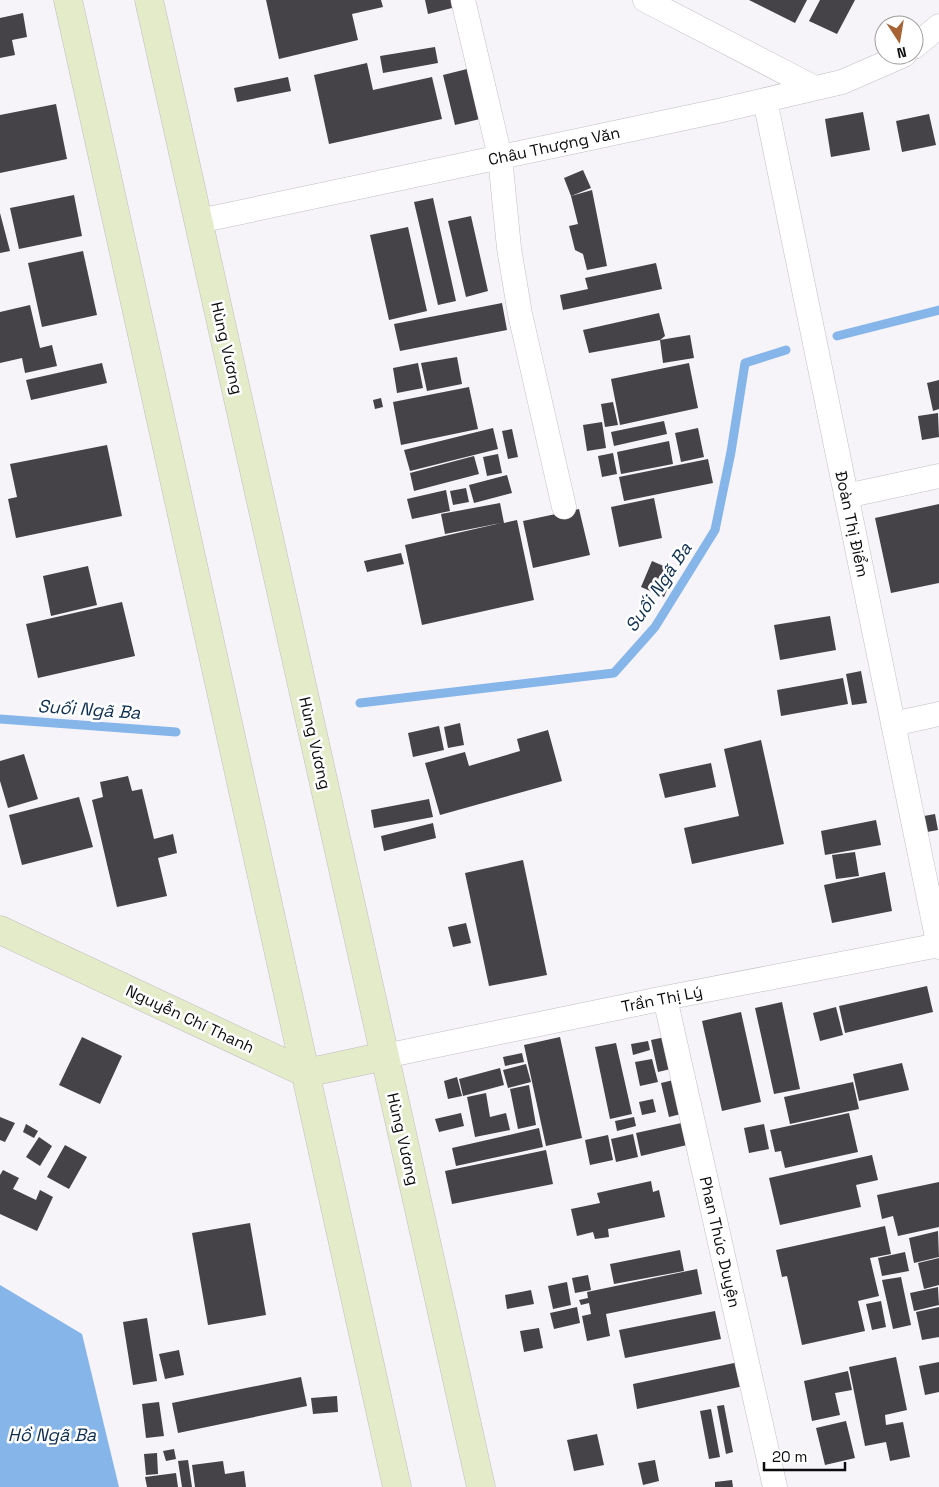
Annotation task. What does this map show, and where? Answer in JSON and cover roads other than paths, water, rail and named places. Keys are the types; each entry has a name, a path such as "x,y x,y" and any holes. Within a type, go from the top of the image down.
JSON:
{"main road":[{"path":"68,0 397,1487"},
{"name":"Hùng Vương","path":"149,0 481,1487"},
{"name":"Nguyễn Chí Thanh","path":"0,930 306,1073"},
{"path":"306,1073 385,1056"}],"street":[{"path":"463,0 500,157 509,248 520,314 564,507"},
{"path":"645,0 815,88"},
{"path":"924,39 939,26"},
{"name":"Châu Thượng Văn","path":"199,221 765,100 842,82 881,65"},
{"name":"Đoàn Thị Điểm","path":"765,100 939,946"},
{"path":"846,496 939,476"},
{"path":"893,724 939,714"},
{"name":"Trần Thị Lý","path":"385,1056 665,998 939,946"},
{"name":"Phan Thúc Duyện","path":"665,998 775,1487"}],"water":[{"name":"Hồ Ngã Ba","path":"0,1285 82,1334 119,1487 0,1487"}],"waterway":[{"name":"Suối Ngã Ba","path":"837,336 939,310"},
{"name":"Suối Ngã Ba","path":"360,703 614,673 655,627 715,530 731,452 745,363 786,350"},
{"name":"Suối Ngã Ba","path":"0,719 176,732"}]}
